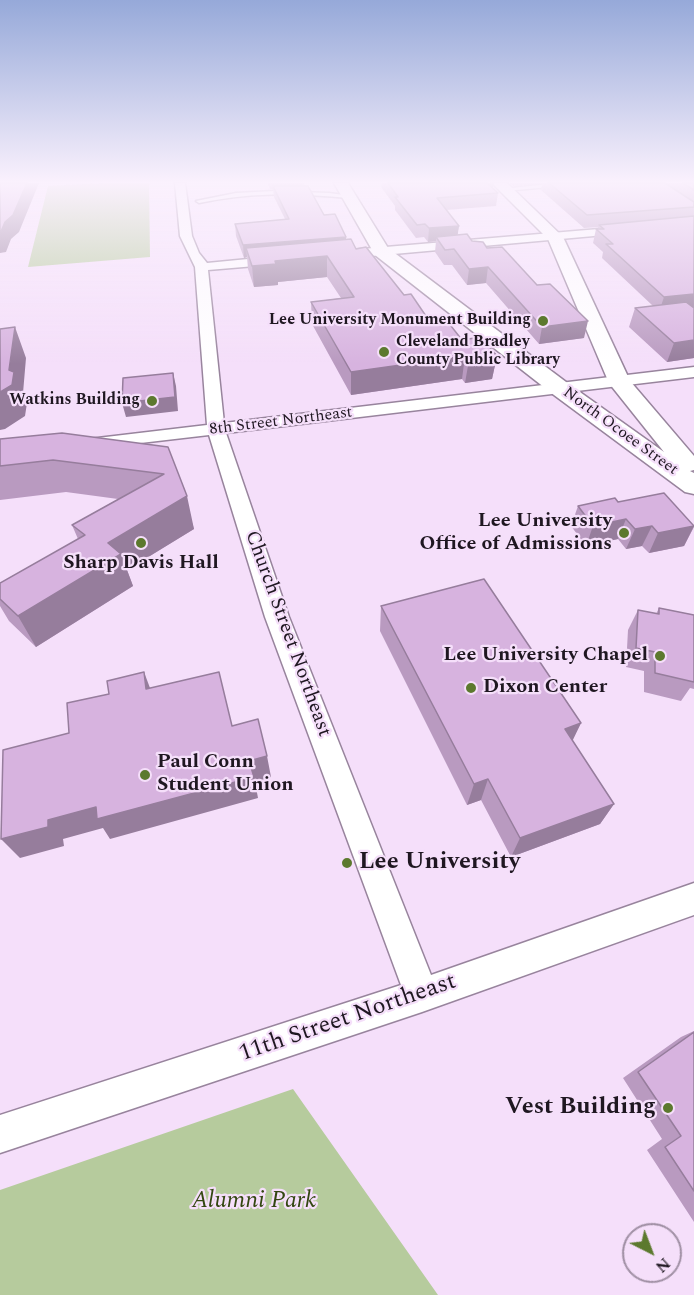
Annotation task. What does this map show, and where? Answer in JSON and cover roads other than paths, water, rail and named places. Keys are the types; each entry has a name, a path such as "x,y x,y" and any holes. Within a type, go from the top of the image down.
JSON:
{"main road":[{"name":"North Ocoee Street","path":"377,243 381,251 562,390 694,486"},
{"path":"558,243 620,383 694,473"}],"street":[{"name":"Church Street Northeast","path":"190,243 194,257 202,258 207,346 216,429 277,617 422,995"},
{"path":"328,255 475,243"},
{"path":"202,258 294,258"},
{"name":"8th Street Northeast","path":"68,447 562,390 694,372"},
{"name":"11th Street Northeast","path":"0,1134 422,995 694,899"}],"place":[{"name":"Lee University Monument Building","path":"543,321"},
{"name":"Cleveland Bradley County Public Library","path":"384,352"},
{"name":"Watkins Building","path":"152,401"},
{"name":"Lee University Office of Admissions","path":"624,533"},
{"name":"Sharp Davis Hall","path":"141,543"},
{"name":"Lee University Chapel","path":"660,656"},
{"name":"Dixon Center","path":"471,688"},
{"name":"Paul Conn Student Union","path":"145,775"},
{"name":"Lee University","path":"347,863"},
{"name":"Vest Building","path":"668,1108"}],"park label":[{"name":"Alumni Park","path":"254,1202"}]}
